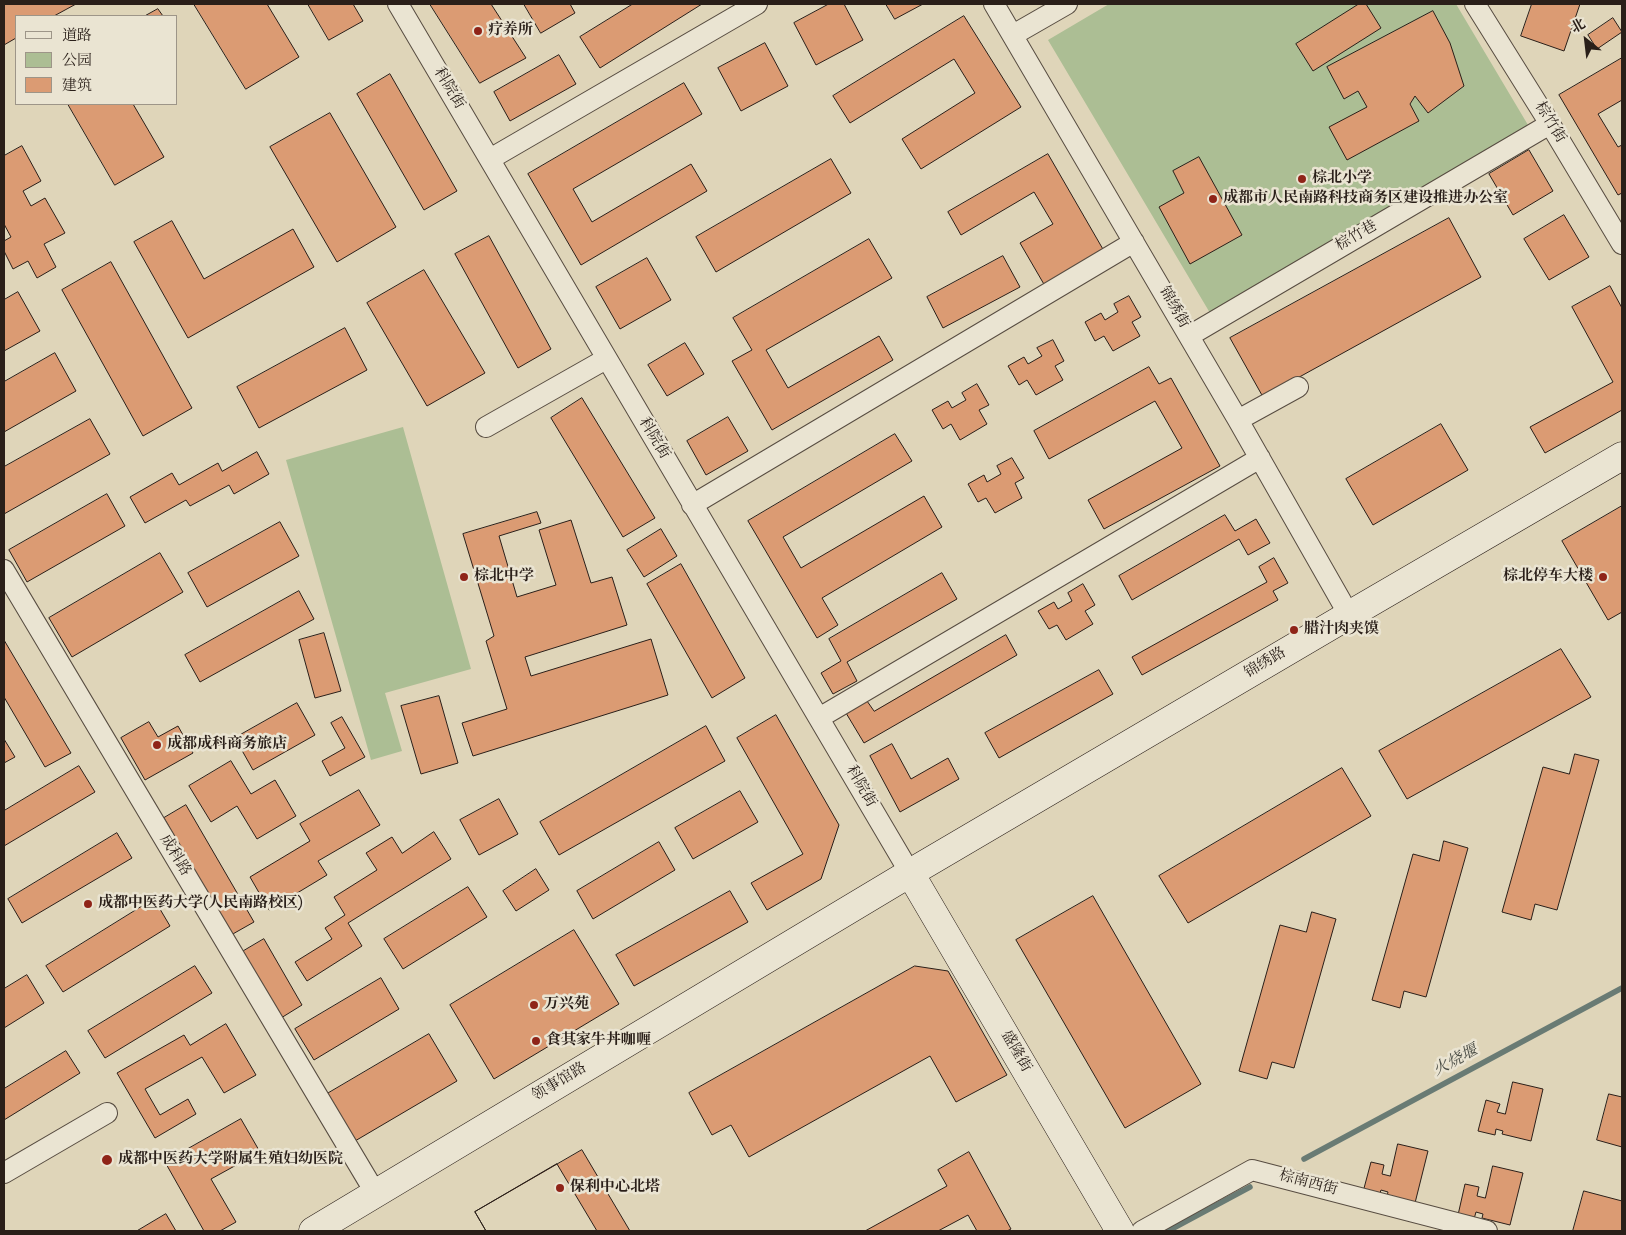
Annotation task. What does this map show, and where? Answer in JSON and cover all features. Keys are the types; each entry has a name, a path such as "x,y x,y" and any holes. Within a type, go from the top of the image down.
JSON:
{"main road":[{"name":"锦绣路","path":"910,873 1622,456"},
{"name":"领事馆路","path":"313,1231 910,873"},
{"name":"盛隆街","path":"910,873 1120,1231"}],"street":[{"name":"科院街","path":"398,4 910,873"},
{"path":"490,159 757,4"},
{"name":"锦绣街","path":"994,4 1238,420 1349,615"},
{"path":"1013,35 1067,4"},
{"name":"棕竹街","path":"1475,4 1622,244"},
{"name":"棕竹巷","path":"1189,336 1550,124"},
{"path":"692,505 1134,242"},
{"path":"486,427 606,359"},
{"path":"1238,420 1298,386"},
{"path":"819,718 1260,458"},
{"name":"成科路","path":"4,570 376,1194"},
{"path":"4,1174 107,1112"},
{"name":"棕南西街","path":"1142,1231 1252,1170 1486,1231"}],"green space":[{"path":"1109,4 1456,4 1528,125 1210,313 1048,40"},
{"path":"403,427 471,669 385,693 402,751 371,760 286,460"}],"building":[{"path":"4,4 76,4 56,15 15,15 15,39 4,45"},
{"path":"194,4 267,4 299,57 246,89"},
{"path":"308,4 353,4 363,21 329,40"},
{"name":"疗养所","path":"430,4 491,4 526,58 480,83"},
{"path":"524,4 570,4 575,13 541,33"},
{"path":"633,4 702,4 600,68 580,37"},
{"path":"829,4 844,4 863,40 816,65 794,23"},
{"path":"886,4 923,4 895,19"},
{"path":"1359,4 1366,4 1381,28 1313,71 1296,44"},
{"path":"1532,4 1580,4 1564,51 1521,36"},
{"path":"158,9 162,15 147,15"},
{"path":"1433,11 1450,43 1464,86 1428,113 1415,96 1410,104 1419,121 1347,160 1329,127 1367,107 1358,91 1344,99 1327,67"},
{"path":"964,16 1021,107 921,169 902,139 975,93 954,59 850,123 833,96"},
{"path":"1613,18 1622,32 1597,49 1588,35"},
{"path":"765,43 788,86 741,111 718,68"},
{"path":"559,55 576,84 510,121 494,92"},
{"path":"1622,58 1622,100 1598,114 1618,147 1622,145 1622,193 1618,195 1559,95"},
{"path":"390,74 457,191 424,210 357,94"},
{"path":"684,83 702,114 573,189 592,222 691,164 707,191 581,265 528,174"},
{"path":"69,105 134,105 164,157 115,185"},
{"path":"330,113 396,227 337,262 270,147"},
{"path":"22,146 41,181 23,191 31,206 45,198 65,233 44,244 56,267 37,278 28,261 13,269 4,251 4,241 11,237 4,224 4,156"},
{"path":"1529,150 1553,191 1513,215 1489,174"},
{"path":"1048,154 1104,251 1045,286 1020,243 1053,224 1034,192 961,235 948,212"},
{"path":"1199,157 1242,235 1190,264 1159,207 1184,193 1173,171"},
{"path":"831,159 851,193 716,272 696,237"},
{"path":"1564,215 1589,257 1549,280 1524,239"},
{"path":"1449,218 1481,277 1263,397 1230,338"},
{"path":"172,221 204,279 293,229 314,267 188,338 134,242"},
{"path":"489,236 551,349 518,368 455,254"},
{"path":"869,239 892,278 766,350 788,388 879,336 893,360 772,430 732,361 752,350 733,318"},
{"path":"1003,256 1020,287 943,328 927,297"},
{"path":"647,258 671,300 620,329 596,287"},
{"path":"111,262 192,408 143,436 62,290"},
{"path":"424,270 485,373 427,406 367,303"},
{"path":"1610,286 1622,308 1622,410 1545,453 1530,427 1613,382 1572,307"},
{"path":"18,292 40,331 4,351 4,300"},
{"path":"1129,296 1141,317 1132,322 1140,336 1113,351 1104,336 1095,341 1085,322 1101,313 1105,320 1118,312 1114,304"},
{"path":"345,328 367,370 259,428 237,387"},
{"path":"1053,340 1064,361 1055,366 1063,380 1036,395 1027,380 1019,385 1008,366 1024,357 1028,364 1042,356 1037,348"},
{"path":"685,343 704,374 667,396 648,365"},
{"path":"55,353 76,391 4,432 4,382"},
{"path":"1149,367 1159,384 1171,378 1220,466 1104,529 1088,500 1182,448 1155,401 1049,459 1034,431"},
{"path":"977,384 989,405 979,410 987,424 960,440 951,424 943,429 932,410 948,401 952,408 966,400 962,393"},
{"path":"582,398 655,518 623,537 551,418"},
{"path":"728,417 748,451 706,475 687,441"},
{"path":"90,419 110,454 4,514 4,467"},
{"path":"1441,424 1468,470 1373,525 1346,479"},
{"path":"895,434 912,461 783,537 801,568 924,496 942,527 822,598 838,625 817,638 748,521"},
{"path":"257,452 269,474 234,494 229,485 190,506 186,500 145,523 130,497 172,473 179,485 218,463 222,471"},
{"path":"1012,458 1024,478 1015,483 1022,498 995,513 986,498 978,502 968,484 984,475 987,482 1001,474 997,466"},
{"path":"107,494 125,526 27,582 9,550"},
{"name":"棕北停车大楼","path":"1622,506 1622,612 1608,620 1562,541"},
{"path":"537,512 541,523 499,536 517,597 556,585 539,530 571,520 591,583 612,577 627,625 525,657 531,676 651,639 668,695 473,756 462,723 507,709 486,641 494,636 463,534"},
{"path":"1225,515 1235,531 1256,519 1270,543 1248,555 1239,539 1132,600 1119,576"},
{"path":"280,522 299,556 207,607 188,573"},
{"path":"661,529 677,556 644,577 627,550"},
{"path":"160,553 183,592 72,657 49,618"},
{"path":"1274,558 1288,583 1273,591 1278,600 1142,675 1132,657 1267,582 1259,567"},
{"path":"681,564 745,678 712,698 647,584"},
{"path":"942,573 957,599 847,662 857,681 833,694 821,673 841,661 829,639"},
{"path":"1083,584 1095,605 1085,611 1093,624 1066,640 1057,625 1049,629 1038,611 1054,602 1058,609 1072,601 1068,593"},
{"path":"299,591 314,619 200,682 185,655"},
{"path":"324,633 341,691 315,698 299,640"},
{"path":"1006,635 1017,655 864,743 846,713 867,701 874,711"},
{"path":"4,640 71,753 45,767 4,697"},
{"path":"1561,649 1591,697 1407,799 1379,751"},
{"path":"1099,670 1113,694 999,758 985,733"},
{"path":"439,696 458,763 421,774 401,706"},
{"path":"297,703 315,735 253,770 235,738"},
{"path":"776,715 839,825 821,879 767,910 751,883 803,854 737,738"},
{"path":"342,717 365,757 330,776 322,761 345,748 331,723"},
{"name":"成都成科商务旅店","path":"149,722 158,737 178,726 193,753 145,780 121,738"},
{"path":"706,726 725,761 559,855 540,822"},
{"path":"4,739 15,757 4,763"},
{"path":"892,744 911,779 948,758 959,779 900,812 870,756"},
{"path":"1575,754 1599,760 1557,910 1535,904 1531,920 1502,912 1543,767 1569,774"},
{"path":"231,761 251,794 275,780 296,816 257,839 237,806 211,822 189,786"},
{"path":"79,766 95,792 4,846 4,811"},
{"path":"1342,768 1371,816 1188,923 1159,876"},
{"path":"359,790 380,825 318,861 327,875 269,910 250,877 310,841 300,824"},
{"path":"740,791 758,822 693,859 675,828"},
{"path":"499,799 518,834 479,855 460,820"},
{"path":"186,805 254,922 231,935 164,818"},
{"path":"434,832 451,859 348,923 362,946 307,981 295,962 332,939 325,928 345,915 334,897 377,870 366,853 392,837 402,853"},
{"path":"117,833 132,858 22,923 8,899"},
{"path":"1444,841 1468,848 1426,997 1404,991 1400,1008 1372,1000 1413,854 1439,861"},
{"path":"659,842 675,870 593,919 577,891"},
{"path":"536,869 549,890 516,911 503,891"},
{"path":"468,887 487,917 403,969 384,939"},
{"path":"730,891 748,922 634,986 616,955"},
{"path":"1093,896 1201,1084 1125,1128 1016,940"},
{"path":"154,899 170,926 63,992 46,966"},
{"path":"1312,912 1336,919 1294,1068 1272,1062 1267,1079 1239,1071 1280,925 1306,932"},
{"name":"万兴苑","path":"574,930 619,1004 494,1079 450,1005"},
{"path":"264,939 302,1005 281,1018 242,952"},
{"path":"195,966 212,993 105,1058 88,1031"},
{"path":"915,966 948,971 1007,1075 956,1102 930,1056 749,1157 731,1125 712,1135 689,1093"},
{"path":"27,975 44,1003 4,1028 4,989"},
{"path":"381,978 399,1009 314,1060 295,1029"},
{"path":"226,1024 256,1075 224,1093 202,1057 145,1089 160,1115 188,1099 196,1114 155,1138 117,1073 184,1035 190,1045"},
{"path":"429,1034 457,1081 355,1141 327,1094"},
{"path":"66,1051 80,1073 4,1120 4,1089"},
{"path":"1513,1082 1543,1089 1531,1141 1502,1134 1503,1131 1496,1129 1495,1135 1478,1131 1486,1100 1500,1104 1497,1112 1505,1114"},
{"path":"1609,1094 1622,1097 1622,1147 1597,1140"},
{"path":"241,1119 260,1152 211,1179 236,1222 220,1231 204,1231 165,1162"},
{"path":"1398,1144 1428,1151 1415,1203 1387,1196 1388,1192 1381,1190 1379,1196 1363,1192 1371,1162 1384,1165 1382,1174 1390,1176"},
{"name":"保利中心北塔","path":"582,1150 630,1231 486,1231 475,1212"},
{"path":"969,1152 1011,1229 1007,1231 977,1231 968,1215 938,1231 865,1231 947,1186 938,1170"},
{"name":"保利中心北塔","path":"557,1164 597,1231 486,1231 475,1212"},
{"path":"1493,1166 1523,1173 1510,1225 1482,1218 1483,1214 1476,1212 1474,1219 1458,1215 1465,1184 1479,1187 1477,1196 1485,1198"},
{"path":"1584,1191 1622,1201 1622,1231 1573,1231"},
{"path":"166,1214 176,1231 137,1231"}],"waterway":[{"name":"火烧堰","path":"1304,1159 1622,988"},
{"name":"火烧堰","path":"1168,1231 1250,1187"}],"place":[{"name":"疗养所","path":"478,31"},
{"name":"棕北小学","path":"1302,179"},
{"name":"成都市人民南路科技商务区建设推进办公室","path":"1213,199"},
{"name":"棕北中学","path":"464,577"},
{"name":"棕北停车大楼","path":"1603,577"},
{"name":"腊汁肉夹馍","path":"1294,630"},
{"name":"成都成科商务旅店","path":"157,745"},
{"name":"成都中医药大学(人民南路校区)","path":"88,904"},
{"name":"万兴苑","path":"534,1005"},
{"name":"食其家牛丼咖喱","path":"536,1041"},
{"name":"成都中医药大学附属生殖妇幼医院","path":"107,1160"},
{"name":"保利中心北塔","path":"560,1188"}]}
